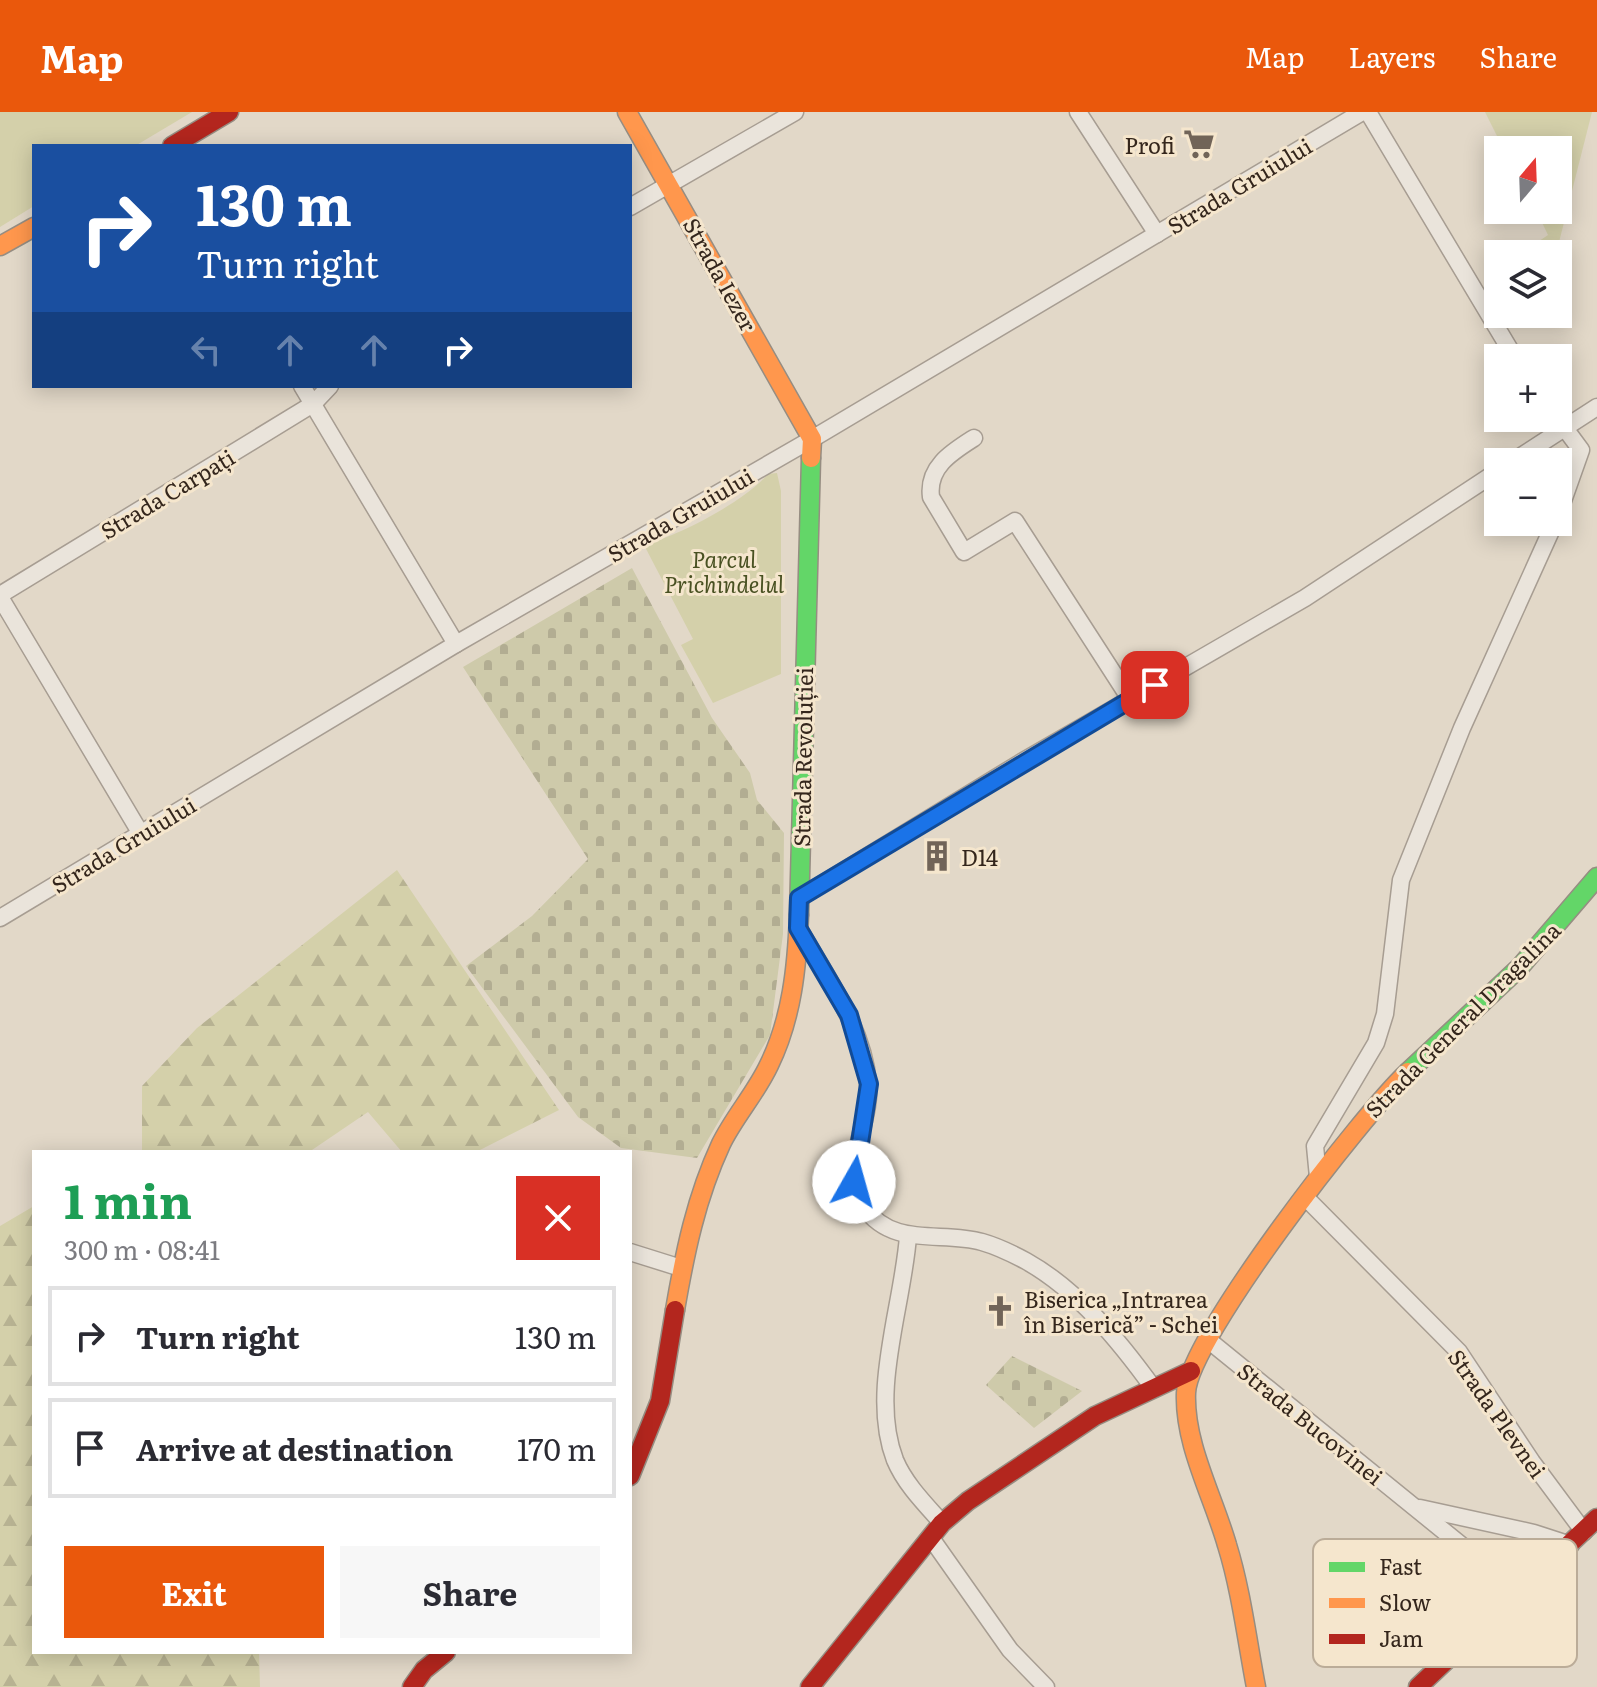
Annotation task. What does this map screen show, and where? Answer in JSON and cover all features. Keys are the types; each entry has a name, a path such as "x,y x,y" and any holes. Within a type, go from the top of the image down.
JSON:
{"main road":[{"path":"175,144 229,112"},
{"name":"Strada Iezer","path":"627,112 670,183 812,439"},
{"path":"0,246 32,228"},
{"name":"Strada Revoluției","path":"632,1471 660,1401 689,1227 706,1177 782,1034 797,969 812,439"},
{"name":"Strada General Dragalina","path":"1256,1687 1228,1548 1188,1425 1186,1391 1191,1371 1207,1339 1318,1177 1379,1099 1520,967 1597,877"},
{"path":"810,1687 937,1531 968,1501 1095,1416 1191,1371"},
{"path":"412,1687 424,1670 444,1654"},
{"path":"1418,1687 1439,1667"}],"street":[{"path":"632,206 795,112"},
{"path":"1078,112 1157,234"},
{"path":"1365,112 1506,344"},
{"name":"Strada Gruiului","path":"0,918 456,644 812,439 1365,112"},
{"path":"303,388 456,644"},
{"name":"Strada Carpați","path":"0,596 313,404 328,388"},
{"path":"1572,419 1597,407"},
{"path":"1530,448 1550,432"},
{"path":"1565,432 1581,450 1572,475"},
{"path":"974,438 944,457 930,487 931,497 964,552 1015,521 1130,699"},
{"path":"799,898 1305,598 1484,480"},
{"path":"1318,1177 1315,1146 1376,1043 1385,1014 1396,901 1401,880 1462,728 1549,536"},
{"path":"0,596 141,834"},
{"path":"798,928 849,1015 869,1084 854,1182 864,1207 908,1236 980,1241 1028,1262 1081,1302 1154,1389"},
{"name":"Strada Plevnei","path":"1305,1197 1459,1352 1532,1462 1584,1532"},
{"path":"908,1236 904,1283 884,1402 887,1433 907,1482 1010,1650 1046,1687"},
{"path":"632,1253 681,1268"},
{"name":"Strada Bucovinei","path":"1207,1339 1454,1539"},
{"name":"Strada Bucovinei","path":"1415,1507 1534,1533 1584,1532"}],"green space":[{"path":"0,112 192,112 138,144 32,144 32,207 0,227"},
{"path":"1485,112 1592,112 1572,191 1572,136 1497,136"},
{"path":"1543,224 1564,224 1560,240 1541,240 1548,235"},
{"name":"Parcul Prichindelul","path":"777,473 781,491 781,674 713,703 681,645 693,639 644,545 710,516 744,496 768,474"},
{"path":"632,568 712,718 750,773 757,800 784,833 783,934 770,1035 697,1158 621,1148 578,1117 466,966 532,916 588,859 463,667"},
{"path":"397,870 559,1110 480,1150 400,1150 368,1112 312,1150 142,1150 142,1086 197,1028"},
{"path":"32,1207 32,1654 259,1654 260,1687 0,1687 0,1226"},
{"path":"1012,1356 1082,1391 1034,1428 986,1385"}],"traffic: fast":[{"path":"799,915 811,458"},
{"path":"1408,1072 1520,967 1597,877"}],"traffic: slow":[{"path":"627,112 812,439 811,458"},
{"path":"0,246 32,228"},
{"path":"675,1310 692,1226 712,1164 726,1134 764,1075 783,1029 795,973 799,915"},
{"path":"1256,1687 1232,1562 1194,1451 1186,1393 1194,1365 1245,1279 1355,1132 1408,1072"}],"traffic: jam":[{"path":"175,144 229,112"},
{"path":"632,1471 660,1401 675,1310"},
{"path":"810,1687 942,1523 968,1501 1095,1416 1191,1371"},
{"path":"1575,1539 1597,1518"},
{"path":"412,1687 424,1670 444,1654"},
{"path":"1418,1687 1439,1667"}],"place":[{"name":"Profi","path":"1199,144"},
{"name":"D14","path":"937,856"},
{"name":"Biserica „Intrarea în Biserică” - Schei","path":"1000,1311"}],"route":[{"path":"854,1182 869,1084 849,1015 798,928 799,898 1155,685"}]}
